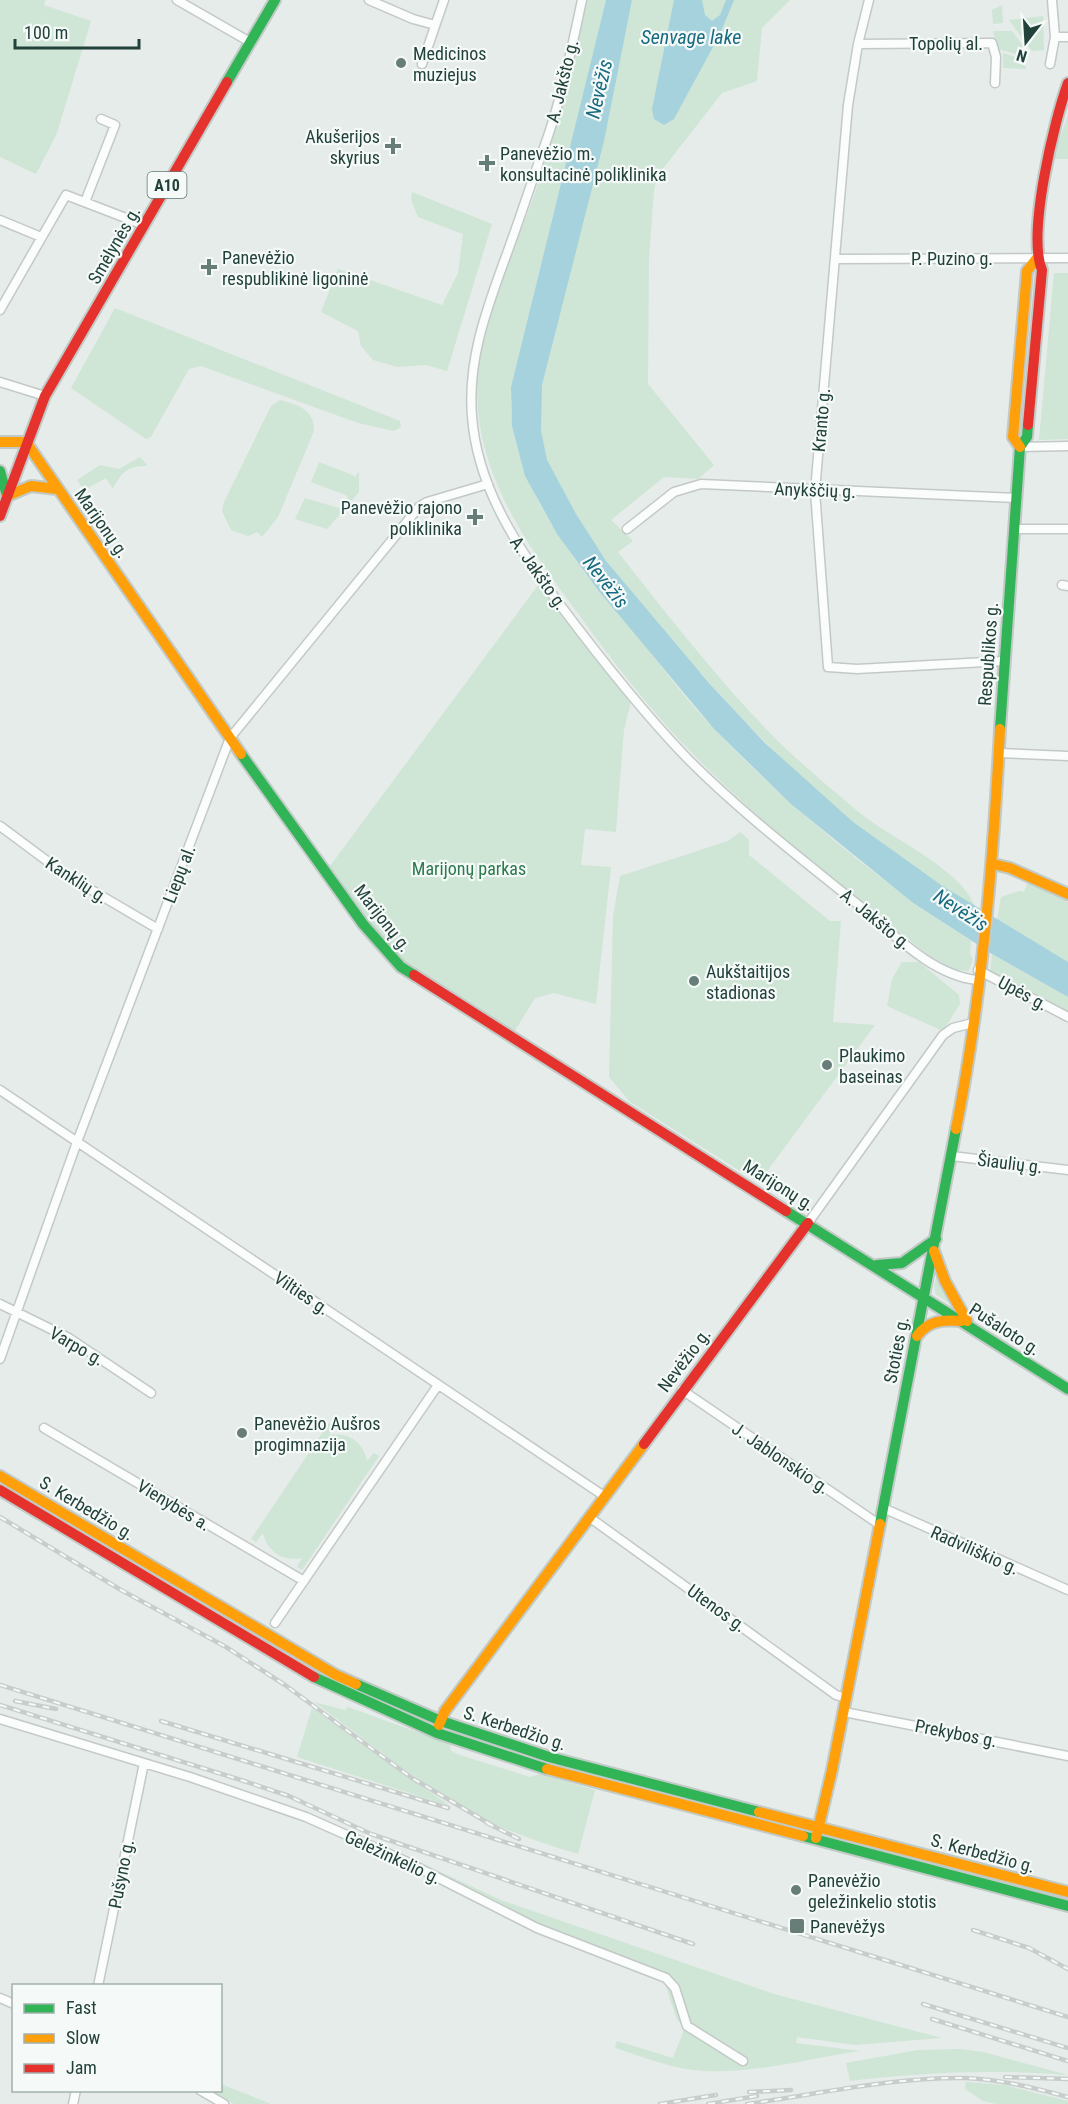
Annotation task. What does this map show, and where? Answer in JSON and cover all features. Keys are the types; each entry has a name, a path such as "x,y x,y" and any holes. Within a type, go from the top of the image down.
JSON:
{"main road":[{"name":"Smėlynės g.","path":"0,516 45,396 275,0"},
{"name":"Respublikos g.","path":"993,864 1004,661 1020,447 1013,438 1027,272 1037,258 1049,140 1068,84"},
{"path":"0,442 26,442"},
{"name":"Marijonų g.","path":"26,442 230,738 363,924 401,967 440,994 923,1297"},
{"path":"0,471 7,496 34,484 57,489"},
{"path":"993,864 1010,868 1068,894"},
{"name":"Stoties g.","path":"816,1838 844,1712 952,1156 973,1023 993,864"},
{"name":"Nevėžio g.","path":"436,1733 445,1711 808,1223"},
{"path":"874,1265 886,1267 905,1263 935,1244 945,1281 967,1324"},
{"name":"Pušaloto g.","path":"923,1297 1068,1389"},
{"path":"915,1339 922,1329 935,1322 967,1324"},
{"name":"S. Kerbedžio g.","path":"0,1476 336,1675 441,1721 549,1757 1068,1892"},
{"name":"S. Kerbedžio g.","path":"0,1490 328,1685 436,1733 526,1763 1068,1906"},
{"path":"1032,1896 1036,1884"}],"street":[{"path":"177,0 250,42"},
{"path":"369,0 413,19 435,25"},
{"path":"422,64 444,0"},
{"name":"A. Jakšto g.","path":"582,0 556,112 483,319 473,365 471,417 488,484 515,540 592,649 688,758 814,869 926,958 947,973 978,975"},
{"name":"Kranto g.","path":"869,0 858,44 847,116 815,491 828,667 857,669 1004,661"},
{"path":"1050,64 1055,37 1052,0"},
{"path":"1055,37 1068,37"},
{"name":"Topolių al.","path":"858,44 992,43 996,50 995,83"},
{"path":"85,202 115,125 101,119"},
{"path":"1,306 66,195 144,225"},
{"path":"0,220 41,237"},
{"name":"P. Puzino g.","path":"835,259 1068,258"},
{"path":"0,382 45,396"},
{"path":"1020,447 1068,446"},
{"name":"Liepų al.","path":"0,1359 77,1142 230,738 419,507 427,502 488,484"},
{"name":"Anykščių g.","path":"627,529 661,501 686,486 701,484 815,491 1016,498"},
{"path":"1014,529 1068,529"},
{"path":"999,753 1068,756"},
{"name":"Kanklių g.","path":"0,826 78,883 158,929"},
{"name":"Upės g.","path":"978,975 1068,1017"},
{"name":"Nevėžio g.","path":"808,1223 943,1035 953,1028 973,1023"},
{"name":"Vilties g.","path":"0,1090 604,1496"},
{"name":"Šiaulių g.","path":"952,1156 1068,1170"},
{"name":"Varpo g.","path":"0,1304 69,1338 151,1392"},
{"path":"275,1623 438,1385"},
{"name":"J. Jablonskio g.","path":"682,1390 880,1525"},
{"name":"Vienybės a.","path":"44,1428 304,1581"},
{"name":"Radviliškio g.","path":"883,1508 1068,1590"},
{"name":"Utenos g.","path":"589,1517 836,1695 846,1698"},
{"name":"Prekybos g.","path":"844,1712 1068,1756"},
{"name":"Geležinkelio g.","path":"0,1719 144,1763 306,1817 405,1861 537,1928 666,1978 675,1988 687,2026 743,2061"},
{"name":"Pušyno g.","path":"98,1984 144,1763"},
{"path":"202,2092 224,2104"}],"green space":[{"path":"0,0 45,0 44,5 91,21 57,133 36,174 0,157"},
{"path":"587,0 606,0 511,387 513,423 520,457 549,520 568,550 704,719 744,760 837,843 903,894 971,941 970,954 973,959 969,971 953,970 933,959 811,861 723,784 678,739 631,684 536,555 519,527 491,469 482,438 478,406 478,372 481,350 493,305 534,196 549,147"},
{"path":"632,0 790,0 762,28 757,81 722,93 658,175 654,190 649,259 648,384 714,465 698,479 664,477 611,520 633,541 618,552 709,666 779,742 860,813 941,867 968,893 975,907 852,822 754,731 648,613 615,572 570,508 547,461 541,433 542,385"},
{"path":"1002,5 1003,23 993,24 992,10"},
{"path":"1043,16 1044,50 1032,51 1009,20"},
{"path":"993,31 1012,31 1025,48 1026,57 998,49"},
{"path":"1003,53 1026,60 1026,69 1003,68"},
{"path":"1068,114 1068,159 1053,159"},
{"path":"412,192 492,224 447,371 426,365 398,367 373,360 361,346 358,331 321,312 338,269 442,305 458,273 463,234 418,217 411,200"},
{"path":"1054,273 1068,273 1068,439 1039,440"},
{"path":"115,308 400,421 401,427 394,431 358,423 201,366 189,369 151,437 146,439 71,388"},
{"path":"280,400 304,409 312,418 314,431 278,517 262,537 257,532 248,536 231,530 222,511 224,502 271,406"},
{"path":"140,457 148,466 135,467 126,471 113,489 106,478 84,490 77,480 100,465 119,469"},
{"path":"319,462 355,476 354,480 359,470 359,492 327,529 295,519 305,498 342,509 348,496 311,482"},
{"name":"Marijonų parkas","path":"539,584 631,702 624,730 616,832 585,829 581,865 611,867 596,1004 554,993 535,998 514,1032 406,964 374,930 330,866"},
{"path":"740,832 749,840 749,855 830,921 841,921 833,1022 875,1025 762,1178 756,1181 630,1102 609,1077 613,916 620,876 728,841"},
{"path":"1028,882 1068,902 1068,962 997,921 1001,897 1019,891 1024,892"},
{"path":"992,954 1068,997 1068,1014 990,971"},
{"path":"902,962 919,962 959,995 960,1004 943,1031 887,1006 892,979"},
{"path":"936,1278 940,1278 953,1305 936,1295 934,1286"},
{"path":"329,1423 334,1426 329,1435 343,1435 354,1440 362,1448 367,1461 374,1453 379,1456 302,1570 297,1567 302,1558 295,1559 277,1554 268,1545 263,1533 256,1542 251,1539"},
{"path":"0,1480 287,1651 285,1655 0,1484"},
{"path":"292,1654 351,1687 428,1724 355,1695 290,1658"},
{"path":"314,1702 345,1710 348,1707 450,1744 451,1751 460,1755 530,1777 540,1774 595,1790 578,1854 506,1829 460,1806 396,1764"},
{"path":"312,1708 450,1806 297,1757"},
{"path":"460,1732 515,1751 801,1826 800,1830 548,1765 459,1737"},
{"path":"835,1835 1029,1887 1028,1890 834,1839"},
{"path":"376,1842 501,1900 774,1994 942,2038 855,2045 797,2037 796,2043 860,2051 762,2068 723,2071 682,2068 615,2048 617,2041 673,2058 685,2027 677,2020 664,1981 538,1924"},
{"path":"960,2049 983,2052 1068,2075 959,2072 850,2081 846,2063 918,2050"},
{"path":"966,2082 1004,2085 1068,2101 1068,2104 996,2104 983,2101 965,2089"},
{"path":"222,2084 271,2104 234,2104 210,2092 222,2092"}],"water":[{"name":"Nevėžis","path":"606,0 632,0 604,141 542,385 541,431 547,460 576,514 606,561 709,683 765,743 853,822 941,885 1068,962 1068,997 992,954 912,902 791,804 714,729 598,590 557,534 525,476 512,426 511,387"},
{"name":"Senvage lake","path":"674,0 702,0 705,15 712,21 720,15 726,0 734,0 720,34 674,119 664,125 654,119 652,109"}],"railway":[{"path":"0,1517 121,1590 226,1647 285,1685 412,1778 495,1827"},
{"path":"0,1685 1068,2017"},
{"path":"15,1701 56,1709"},
{"path":"0,1705 289,1796 371,1834 693,1944"},
{"path":"161,1721 448,1808"},
{"path":"487,1823 519,1839"},
{"path":"973,1930 1029,1948 1068,1969"},
{"path":"923,2004 1068,2048"},
{"path":"932,2019 1068,2061"},
{"path":"1005,2077 1068,2079"},
{"path":"747,2104 883,2083 938,2078 991,2080 1068,2097"},
{"path":"749,2092 791,2090"},
{"path":"660,2104 716,2095"},
{"path":"708,2104 757,2096"}],"traffic: fast":[{"path":"227,82 275,0"},
{"path":"1000,729 1020,447 1027,437 1028,425"},
{"path":"0,471 7,496"},
{"path":"241,754 363,924 401,967 414,975"},
{"path":"880,1524 956,1129"},
{"path":"786,1211 1068,1389"},
{"path":"877,1265 902,1263 936,1239"},
{"path":"314,1677 437,1733 547,1769"},
{"path":"356,1684 441,1721 549,1757 759,1812"},
{"path":"803,1836 1068,1906"}],"traffic: slow":[{"path":"1020,447 1013,437 1027,271 1037,258"},
{"path":"0,442 26,442 241,754"},
{"path":"7,496 31,486 57,489"},
{"path":"956,1129 980,980 994,830 1000,729"},
{"path":"993,864 1010,868 1068,894"},
{"path":"934,1251 945,1281 967,1321"},
{"path":"917,1336 926,1327 936,1322 961,1321"},
{"path":"439,1725 445,1711 644,1444"},
{"path":"0,1476 336,1675 356,1684"},
{"path":"816,1838 832,1770 880,1524"},
{"path":"547,1769 803,1836"},
{"path":"759,1812 1068,1892"}],"traffic: jam":[{"path":"0,516 45,396 227,82"},
{"path":"1028,425 1042,270 1038,253 1040,205 1050,149 1068,83"},
{"path":"414,975 786,1211"},
{"path":"644,1444 808,1223"},
{"path":"0,1490 314,1677"}],"place":[{"name":"Medicinos muziejus","path":"401,63"},
{"name":"Akušerijos skyrius","path":"393,146"},
{"name":"Panevėžio m. konsultacinė poliklinika","path":"487,163"},
{"name":"Panevėžio respublikinė ligoninė","path":"209,267"},
{"name":"Panevėžio rajono poliklinika","path":"475,517"},
{"name":"Aukštaitijos stadionas","path":"694,981"},
{"name":"Plaukimo baseinas","path":"827,1065"},
{"name":"Panevėžio Aušros progimnazija","path":"242,1433"},
{"name":"Panevėžio geležinkelio stotis","path":"796,1890"},
{"name":"Panevėžys","path":"797,1926"}]}
